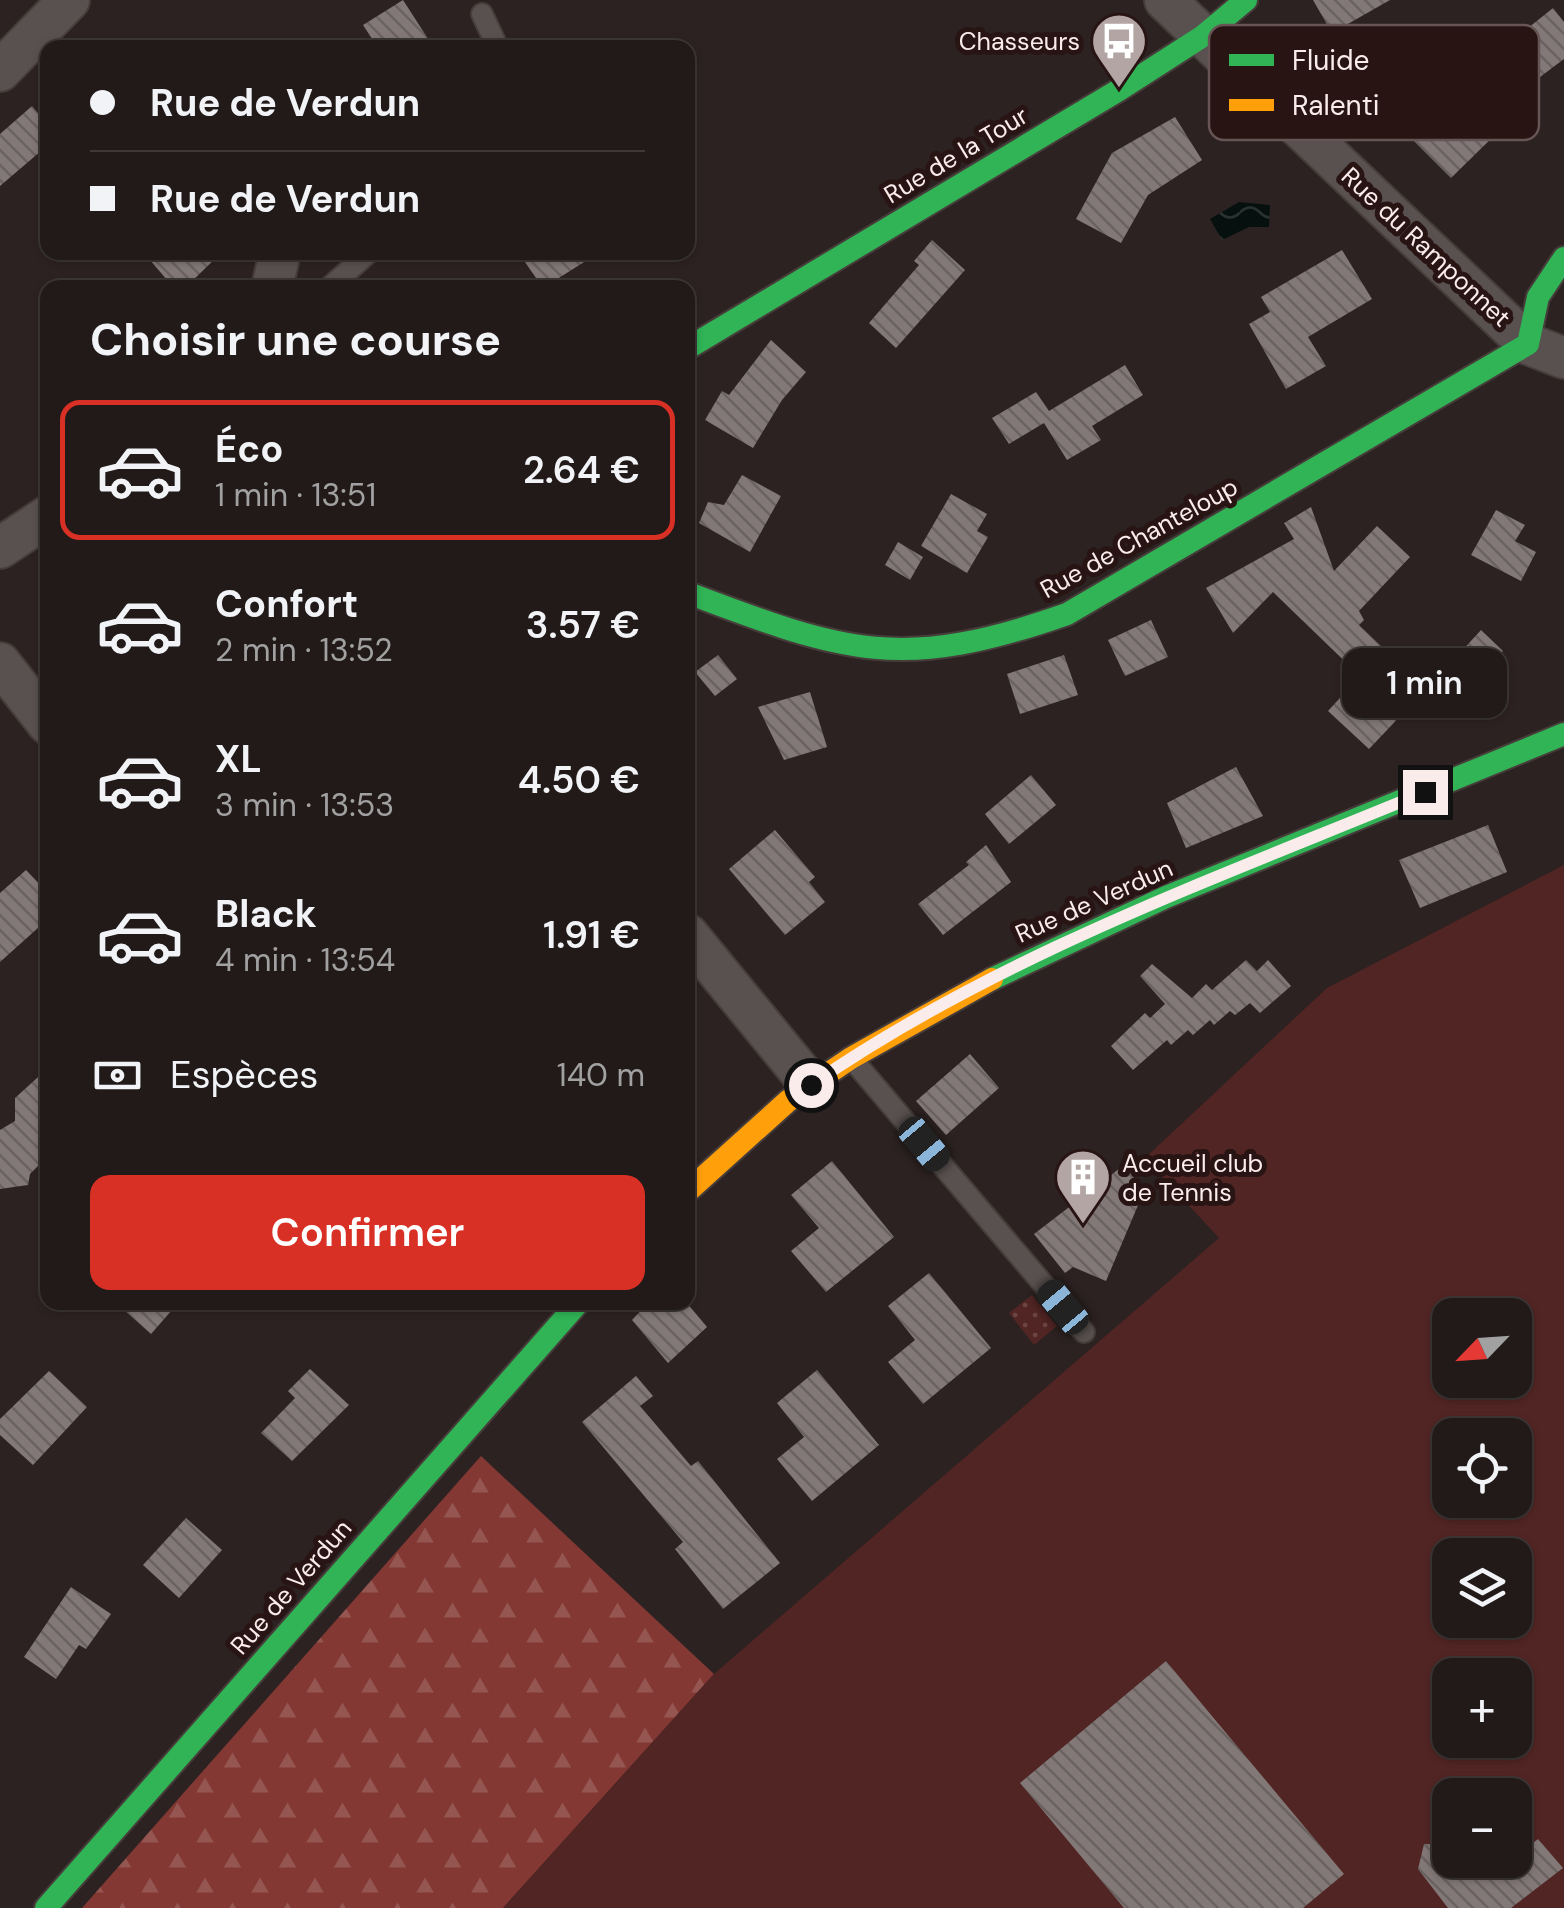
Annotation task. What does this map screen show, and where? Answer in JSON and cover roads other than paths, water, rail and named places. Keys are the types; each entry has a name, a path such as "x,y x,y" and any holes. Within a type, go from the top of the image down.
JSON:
{"main road":[{"name":"Rue de la Tour","path":"1216,25 1246,0"},
{"name":"Rue de la Tour","path":"695,344 1209,31"},
{"path":"1546,351 1530,312 1546,277 1564,258"},
{"name":"Rue de Chanteloup","path":"695,595 810,636 890,652 952,648 1004,636 1067,614 1546,351"},
{"name":"Rue de Verdun","path":"695,1184 772,1112 938,1006 1076,938 1564,734"},
{"name":"Rue de Verdun","path":"46,1908 573,1310"}],"street":[{"path":"0,71 69,0"},
{"name":"Rue du Ramponnet","path":"1165,0 1209,42"},
{"name":"Rue du Ramponnet","path":"1316,140 1546,351"},
{"path":"0,518 40,506"},
{"path":"0,548 40,521"},
{"path":"0,664 40,714"},
{"path":"695,943 811,1085"}],"lane":[{"path":"482,14 494,40"},
{"path":"338,280 361,260"},
{"path":"851,1058 1084,1332"}],"water":[{"path":"1239,202 1270,205 1269,227 1249,227 1222,240 1210,219"}],"place":[{"name":"Chasseurs","path":"1119,90"},
{"name":"Accueil club de Tennis","path":"1083,1226"}]}
